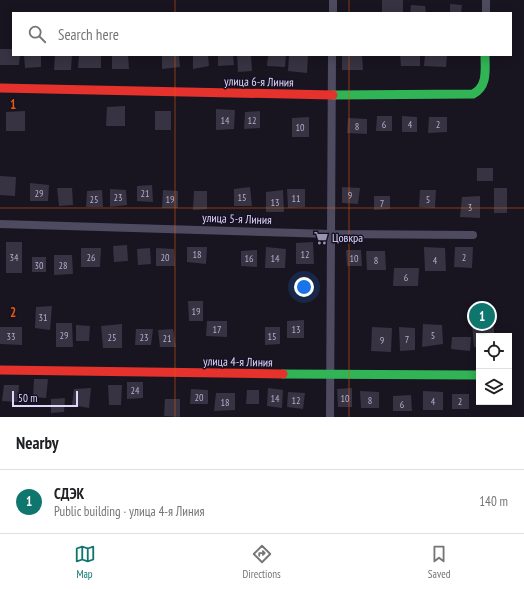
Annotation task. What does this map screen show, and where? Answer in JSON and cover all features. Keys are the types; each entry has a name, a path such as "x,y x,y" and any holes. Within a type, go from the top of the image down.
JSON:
{"street":[{"path":"333,0 333,12"},
{"path":"486,0 486,12"},
{"path":"330,417 332,56"},
{"name":"улица 6-я Линия","path":"0,88 332,95 473,94 480,92 484,85 485,56"},
{"name":"улица 5-я Линия","path":"0,224 331,234 473,235"},
{"name":"улица 4-я Линия","path":"0,370 330,375 476,375"}],"building":[{"path":"382,0 403,0 403,12 382,12"},
{"path":"450,4 462,5 461,12 450,12"},
{"path":"411,5 425,6 426,12 410,12"},
{"path":"0,49 12,49 12,56 20,56 19,65 0,65"},
{"path":"24,56 41,56 41,67 25,68"},
{"path":"55,56 72,56 71,70 54,70"},
{"path":"79,56 101,56 101,68 78,68"},
{"path":"112,56 128,56 129,69 112,69"},
{"path":"162,56 179,56 180,67 162,69"},
{"path":"193,56 208,56 209,66 193,69"},
{"path":"218,56 233,56 234,65 218,66"},
{"path":"237,56 251,56 252,71 238,72"},
{"path":"268,56 286,56 285,67 267,66"},
{"path":"289,56 308,56 307,73 288,71"},
{"path":"342,56 362,56 363,70 342,70"},
{"path":"400,56 420,56 420,66 401,66"},
{"path":"425,56 447,56 446,67 424,66"},
{"path":"125,106 125,126 106,126 107,107"},
{"path":"216,109 235,110 234,129 216,130"},
{"path":"25,111 25,131 6,131 6,112"},
{"path":"155,111 171,111 171,130 155,130"},
{"path":"260,111 260,128 244,129 245,112"},
{"path":"377,116 392,116 392,131 376,131"},
{"path":"402,116 417,117 417,132 402,132"},
{"path":"309,117 309,137 292,137 292,118"},
{"path":"429,117 447,117 447,132 428,133"},
{"path":"348,118 367,119 367,134 347,133"},
{"path":"477,168 493,168 493,181 477,181"},
{"path":"0,176 16,177 15,196 0,195"},
{"path":"30,183 49,185 48,201 30,201"},
{"path":"152,185 153,202 137,201 137,186"},
{"path":"250,187 252,206 234,206 234,189"},
{"path":"342,187 360,188 358,204 342,203"},
{"path":"57,188 72,188 73,205 59,206"},
{"path":"494,188 507,188 507,213 494,213"},
{"path":"110,189 126,190 127,205 110,207"},
{"path":"287,189 305,189 305,207 288,208"},
{"path":"102,190 103,207 86,207 87,191"},
{"path":"163,190 178,191 178,208 162,208"},
{"path":"283,190 284,212 266,212 266,192"},
{"path":"420,190 436,190 435,208 419,207"},
{"path":"194,191 207,191 207,209 193,210"},
{"path":"374,196 390,196 390,209 374,210"},
{"path":"480,196 480,218 460,217 462,197"},
{"path":"6,242 22,242 22,273 6,273"},
{"path":"313,242 314,264 296,264 296,243"},
{"path":"127,245 128,261 114,262 113,246"},
{"path":"187,247 207,247 206,264 187,262"},
{"path":"266,247 286,249 285,268 265,268"},
{"path":"424,247 445,248 446,271 425,271"},
{"path":"455,247 473,247 472,268 454,267"},
{"path":"81,248 101,248 100,267 81,267"},
{"path":"150,248 151,264 138,265 137,249"},
{"path":"156,248 174,249 175,266 156,266"},
{"path":"257,250 257,267 241,266 241,251"},
{"path":"346,250 361,250 362,266 347,266"},
{"path":"366,251 385,251 386,270 367,270"},
{"path":"54,255 72,255 73,274 54,275"},
{"path":"32,257 46,257 46,272 32,272"},
{"path":"394,268 419,268 418,286 393,286"},
{"path":"188,301 203,301 203,321 189,321"},
{"path":"52,306 50,330 35,328 36,307"},
{"path":"304,320 304,338 287,338 287,321"},
{"path":"207,321 227,321 227,337 206,336"},
{"path":"56,323 72,323 73,347 56,347"},
{"path":"472,323 494,325 494,333 476,333 476,347 474,347"},
{"path":"122,324 122,348 103,348 101,326"},
{"path":"423,324 442,325 443,344 422,347"},
{"path":"76,325 90,326 89,341 76,341"},
{"path":"0,327 22,327 22,345 0,344"},
{"path":"265,327 280,327 280,344 265,345"},
{"path":"372,327 392,328 391,352 371,351"},
{"path":"399,327 415,328 415,350 400,351"},
{"path":"136,329 153,329 151,345 135,345"},
{"path":"173,329 176,347 160,347 158,330"},
{"path":"452,337 471,337 470,351 451,349"},
{"path":"34,379 48,379 46,398 33,397"},
{"path":"127,382 143,382 143,398 127,399"},
{"path":"4,385 19,385 18,402 2,401"},
{"path":"108,385 122,385 121,405 109,405"},
{"path":"91,388 89,408 72,405 74,389"},
{"path":"268,388 283,390 282,408 267,406"},
{"path":"352,388 352,407 338,407 337,389"},
{"path":"191,389 208,390 208,404 190,404"},
{"path":"247,390 259,390 259,404 246,404"},
{"path":"360,391 379,392 379,408 361,408"},
{"path":"423,391 443,392 443,410 423,410"},
{"path":"288,392 305,393 303,409 287,407"},
{"path":"216,393 235,393 235,410 214,411"},
{"path":"452,394 469,394 469,409 452,409"},
{"path":"411,395 412,411 393,411 393,396"},
{"path":"65,398 64,412 51,413 51,399"},
{"path":"165,399 180,399 180,417 164,416"}],"traffic: fast":[{"path":"333,95 473,94 481,87 485,77 485,56"},
{"path":"283,374 476,375"}],"traffic: jam":[{"path":"0,88 333,95"},
{"path":"0,370 283,374"}],"place":[{"name":"Цовкра","path":"321,238"},
{"name":"СДЭК","path":"482,316"}]}
